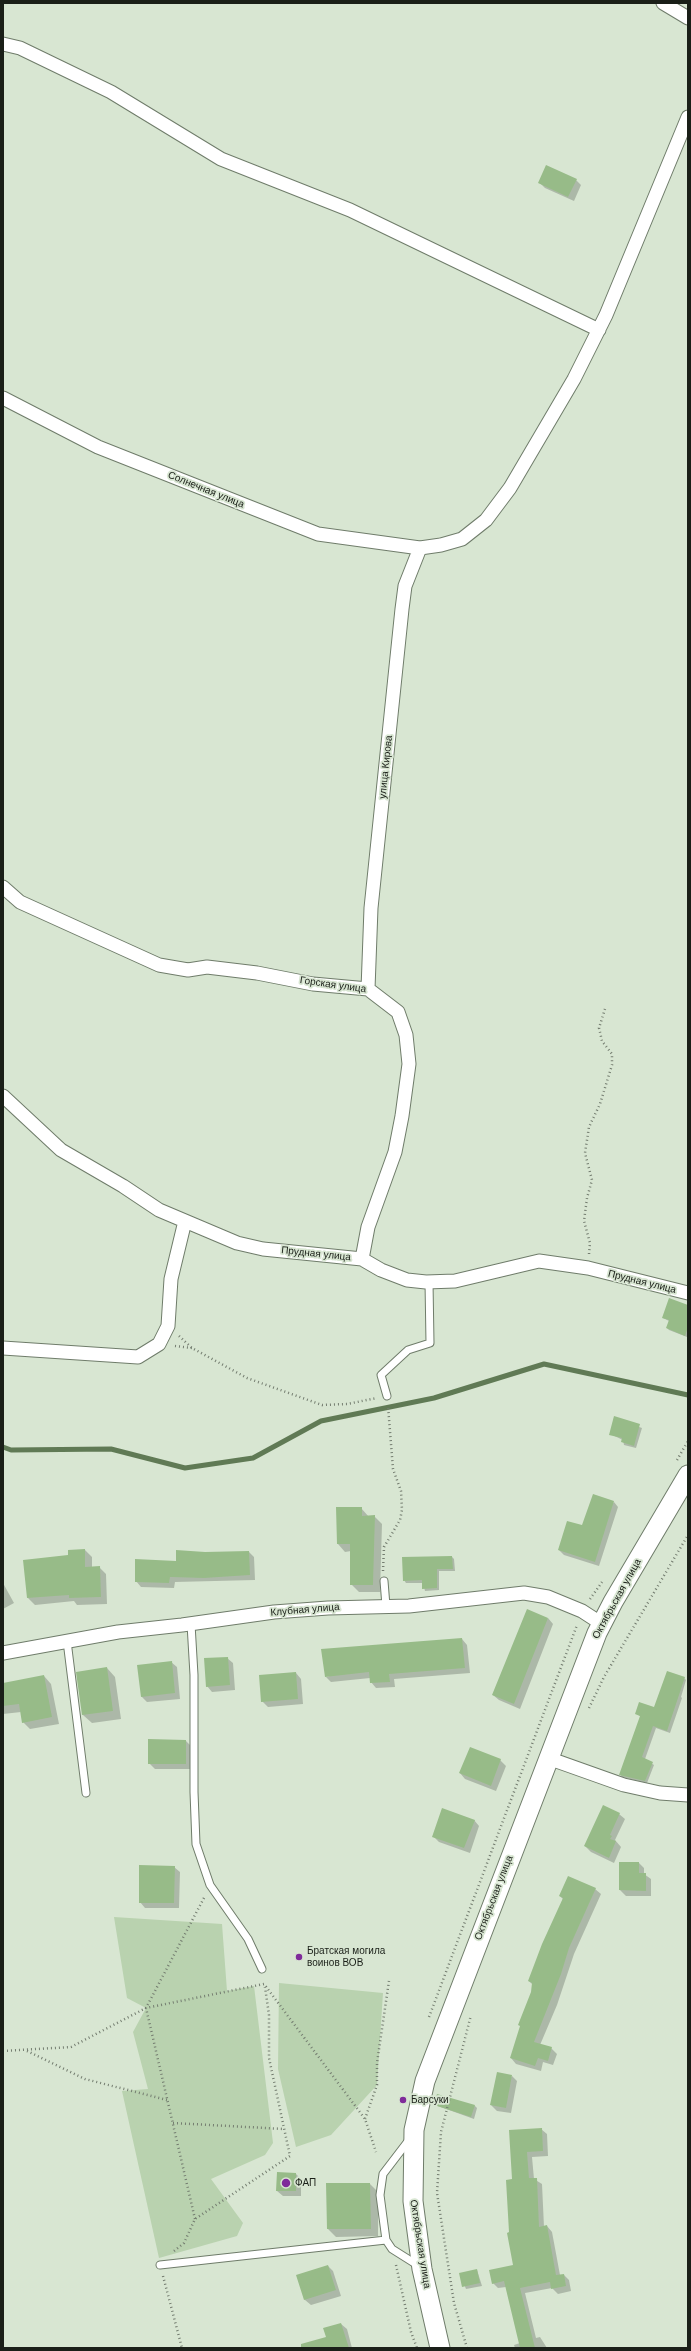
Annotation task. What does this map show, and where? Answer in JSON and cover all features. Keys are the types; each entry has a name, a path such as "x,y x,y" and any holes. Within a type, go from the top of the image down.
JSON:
{"main road":[{"name":"Октябрьская улица","path":"440,2348 422,2269 413,2201 414,2130 425,2081 435,2051 581,1671 602,1624 688,1475"}],"street":[{"path":"663,3 688,18"},
{"path":"3,44 20,48 111,92 221,158 350,210 599,330"},
{"name":"Солнечная улица","path":"3,398 98,447 318,534 420,548 441,545 462,539 486,520 510,488 545,431 599,330 688,117"},
{"name":"улица Кирова","path":"368,989 371,908 402,609 405,586 420,548"},
{"name":"Горская улица","path":"3,889 20,902 159,965 188,970 207,967 257,973 313,984 368,989 398,1012 406,1035 408,1064 402,1116 395,1152 368,1227 362,1258"},
{"name":"Прудная улица","path":"3,1096 61,1150 123,1186 159,1210 237,1243 263,1249 362,1258 394,1276 407,1280 429,1282 470,1278 539,1260 588,1268 688,1293"},
{"path":"3,1348 138,1357 159,1344 168,1326 171,1279 185,1221"},
{"name":"Клубная улица","path":"3,1653 118,1632 297,1610 409,1606 524,1593 548,1597 582,1611 602,1624"},
{"path":"548,1758 624,1785 660,1793 688,1795"}],"lane":[{"path":"387,1396 381,1375 408,1350 430,1343 429,1282"},
{"path":"384,1581 386,1606"},
{"path":"191,1624 194,1675 194,1792 196,1844 210,1885 248,1939 262,1969"},
{"path":"67,1641 86,1793"},
{"path":"414,2130 400,2153 383,2174 380,2195 386,2240 392,2249 422,2269"},
{"path":"160,2265 386,2240"}],"path":[{"path":"588,1268 590,1243 584,1222 587,1198 592,1180 585,1153 589,1127 600,1104 612,1065 612,1054 602,1041 599,1028 605,1009"},
{"path":"168,1326 192,1348 247,1378 322,1406 347,1404 387,1396"},
{"path":"383,1566 384,1547 400,1520 402,1510 401,1491 393,1469 390,1420"},
{"path":"587,1713 604,1677 688,1535"},
{"path":"439,1989 582,1611"},
{"path":"196,2219 146,2008 210,1885"},
{"path":"182,2348 158,2258 160,2256 170,2255 184,2243 196,2219 290,2156 269,2058 268,1993 264,1984 262,1969"},
{"path":"365,2119 377,2086 377,2063 389,1981"},
{"path":"3,2051 26,2051 71,2047 146,2008 264,1984"},
{"path":"264,1984 365,2119 376,2152"},
{"path":"467,2348 454,2302 437,2192 441,2132 474,2007"},
{"path":"26,2051 85,2079 167,2100"},
{"path":"173,2123 284,2129"},
{"path":"392,2249 411,2332 417,2348"}],"green space":[{"path":"114,1917 222,1924 227,1991 254,1986 273,2143 265,2155 211,2179 243,2223 237,2236 159,2258 122,2091 148,2089 133,2032 146,2008 127,1998"},
{"path":"279,1983 383,1993 377,2085 331,2135 296,2147 278,2069"}],"building":[{"path":"546,165 577,179 568,197 538,183"},
{"path":"669,1298 688,1305 688,1327 685,1336 666,1328 669,1320 662,1318"},
{"path":"614,1416 640,1424 634,1446 621,1442 622,1438 609,1435"},
{"path":"593,1494 614,1501 595,1562 558,1550 567,1521 582,1525"},
{"path":"336,1507 362,1507 362,1516 375,1515 373,1585 350,1585 350,1544 337,1544"},
{"path":"85,1549 85,1567 100,1566 101,1597 69,1598 69,1595 27,1598 23,1560 68,1555 68,1550"},
{"path":"176,1550 205,1552 249,1551 250,1575 204,1578 170,1577 169,1583 135,1582 135,1559 176,1561"},
{"path":"452,1556 453,1569 437,1569 437,1588 422,1589 422,1580 403,1581 402,1557"},
{"path":"527,1609 548,1618 514,1704 492,1695"},
{"path":"462,1638 465,1668 389,1674 390,1682 370,1683 369,1672 325,1677 321,1649"},
{"path":"228,1657 230,1685 206,1687 204,1658"},
{"path":"172,1661 175,1693 141,1697 137,1665"},
{"path":"107,1667 113,1711 82,1715 76,1672"},
{"path":"667,1671 685,1677 667,1731 653,1726 642,1757 653,1762 645,1781 619,1775 640,1716 635,1714 639,1702 654,1707"},
{"path":"296,1672 298,1699 261,1702 259,1675"},
{"path":"44,1675 52,1717 22,1723 19,1704 3,1706 3,1683"},
{"path":"148,1739 186,1740 186,1764 148,1764"},
{"path":"470,1747 501,1759 491,1786 459,1773"},
{"path":"603,1805 620,1813 610,1835 612,1836 610,1839 616,1841 609,1858 584,1846"},
{"path":"442,1808 475,1820 464,1848 432,1837"},
{"path":"619,1862 639,1862 639,1873 646,1873 646,1891 619,1890"},
{"path":"139,1865 175,1866 174,1903 139,1903"},
{"path":"568,1876 596,1888 569,1948 561,1974 534,2042 552,2047 548,2061 538,2058 535,2066 510,2058 520,2026 518,2025 531,1992 532,1983 528,1981 542,1944 563,1898 559,1896"},
{"path":"497,2072 512,2075 506,2108 490,2105"},
{"path":"437,2094 475,2105 471,2117 434,2105"},
{"path":"542,2128 543,2151 527,2152 529,2178 537,2178 539,2227 547,2225 556,2275 564,2274 566,2286 551,2289 550,2282 520,2288 535,2348 520,2348 504,2281 492,2284 489,2270 513,2265 507,2233 509,2232 506,2180 512,2179 509,2130"},
{"path":"277,2172 296,2173 296,2191 276,2191"},
{"path":"326,2183 370,2183 371,2229 327,2229"},
{"path":"328,2265 336,2290 304,2300 296,2275"},
{"path":"477,2269 480,2283 462,2287 459,2273"},
{"path":"341,2323 349,2348 301,2348 301,2344 326,2337 323,2328"}],"waterway":[{"path":"3,1447 11,1450 111,1449 185,1468 253,1458 321,1421 434,1398 544,1364 688,1395"}],"place":[{"name":"Братская могила воинов ВОВ","path":"299,1957"},
{"name":"Барсуки","path":"403,2100"},
{"name":"ФАП","path":"286,2183"}]}
